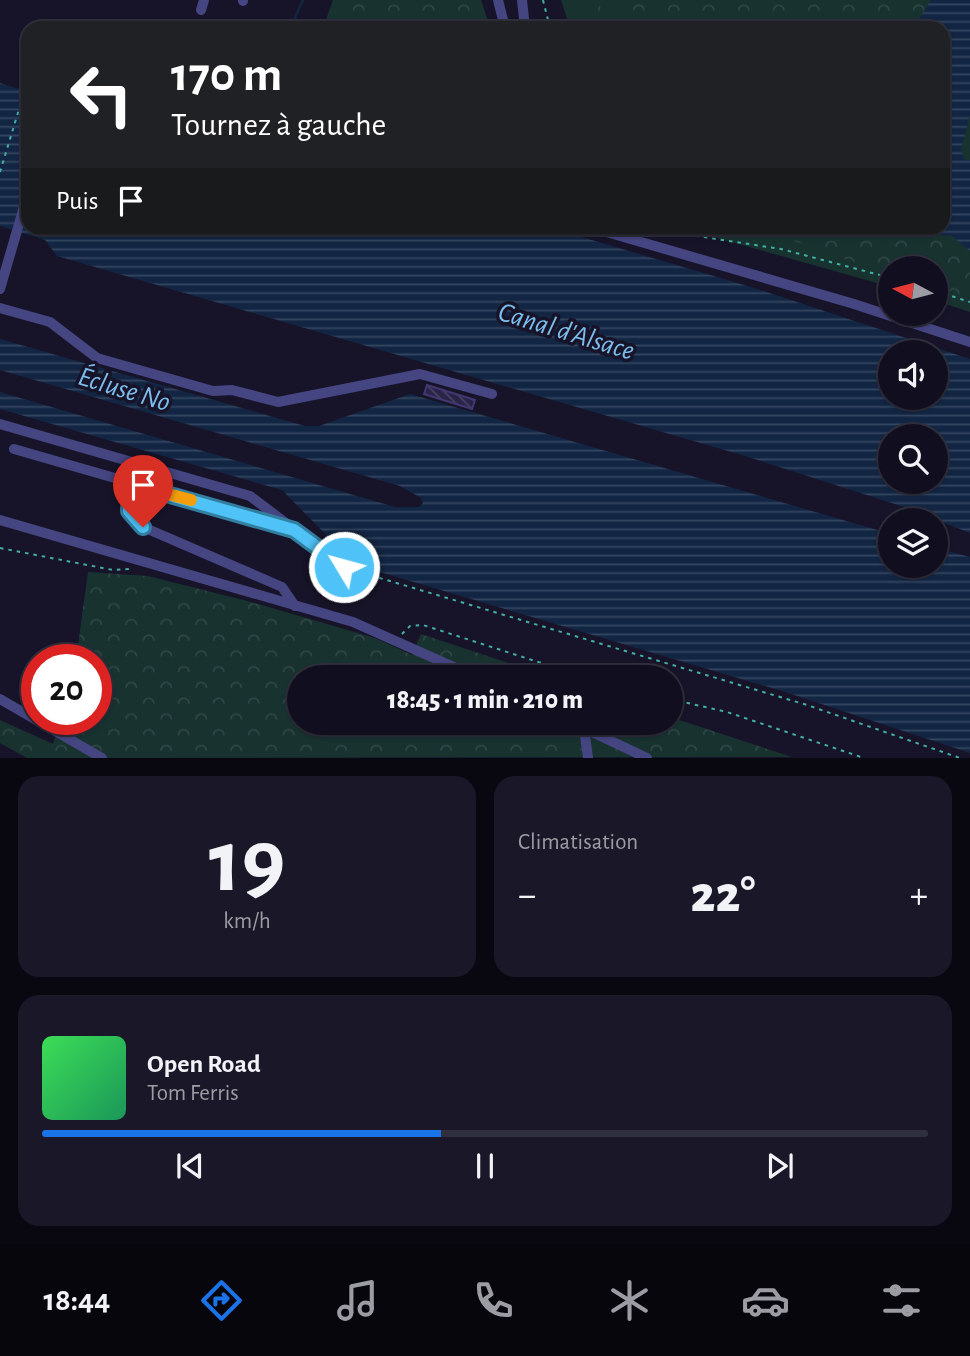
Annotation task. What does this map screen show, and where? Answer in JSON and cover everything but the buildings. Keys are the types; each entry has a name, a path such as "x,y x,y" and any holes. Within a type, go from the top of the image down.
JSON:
{"street":[{"path":"498,0 503,21"},
{"path":"522,0 525,21"},
{"path":"0,289 21,216"},
{"path":"617,235 854,304 970,342"},
{"path":"0,308 50,322 97,358 213,391 232,390 278,402 420,374 492,394"},
{"path":"0,424 250,496 344,567 354,571"},
{"path":"14,449 294,530"},
{"path":"131,484 129,511 143,527 282,587 295,606"},
{"path":"0,520 352,622 450,665"},
{"path":"0,699 102,758"},
{"path":"585,735 589,758"},
{"path":"599,735 647,758"}],"path":[{"path":"543,0 548,21"},
{"path":"0,172 21,103"},
{"path":"690,235 781,249 878,275"},
{"path":"948,295 970,302"},
{"path":"0,548 113,570 131,569 144,561"},
{"path":"354,571 807,705 960,758"},
{"path":"399,642 410,626 423,625 548,665"},
{"path":"683,702 727,712 864,758"}],"green space":[{"path":"333,0 481,0 488,21 326,21"},
{"path":"561,0 970,0 970,312 948,305 948,256 878,256 878,283 707,235 950,235 950,21 568,21"},
{"path":"585,0 599,0 601,10 627,21 592,21"},
{"path":"601,0 931,0 918,21 668,21"},
{"path":"776,235 952,236 970,251 970,301 948,294 948,256 878,256 878,270"},
{"path":"88,572 148,576 375,638 412,655 421,634 515,665 287,665 287,735 683,735 683,721 792,757 27,758 0,743 0,720 21,730 21,735 33,735 53,744 56,735 112,735 112,644 78,644"}],"water":[{"path":"931,0 970,0 970,114 961,150 965,160 970,160 970,251 952,236 938,235 950,235 950,21 918,21"},
{"path":"0,83 21,90 21,233 0,226"},
{"name":"Canal d'Alsace","path":"29,235 575,235 751,287 912,340 878,340 878,410 948,410 948,352 970,359 970,533 948,524 948,508 906,508 745,456 57,256 45,240"},
{"name":"Écluse No","path":"0,339 305,426 319,426 410,394 878,530 878,578 948,578 948,551 970,557 970,753 782,691 356,565 282,490 0,409 0,392 395,507 419,507 423,503 421,498 400,486 0,370"}],"waterway":[{"path":"293,21 303,0"}],"slow traffic":[{"path":"137,486 191,500"}],"route":[{"path":"143,527 129,511 131,484 294,530 344,567"}]}
